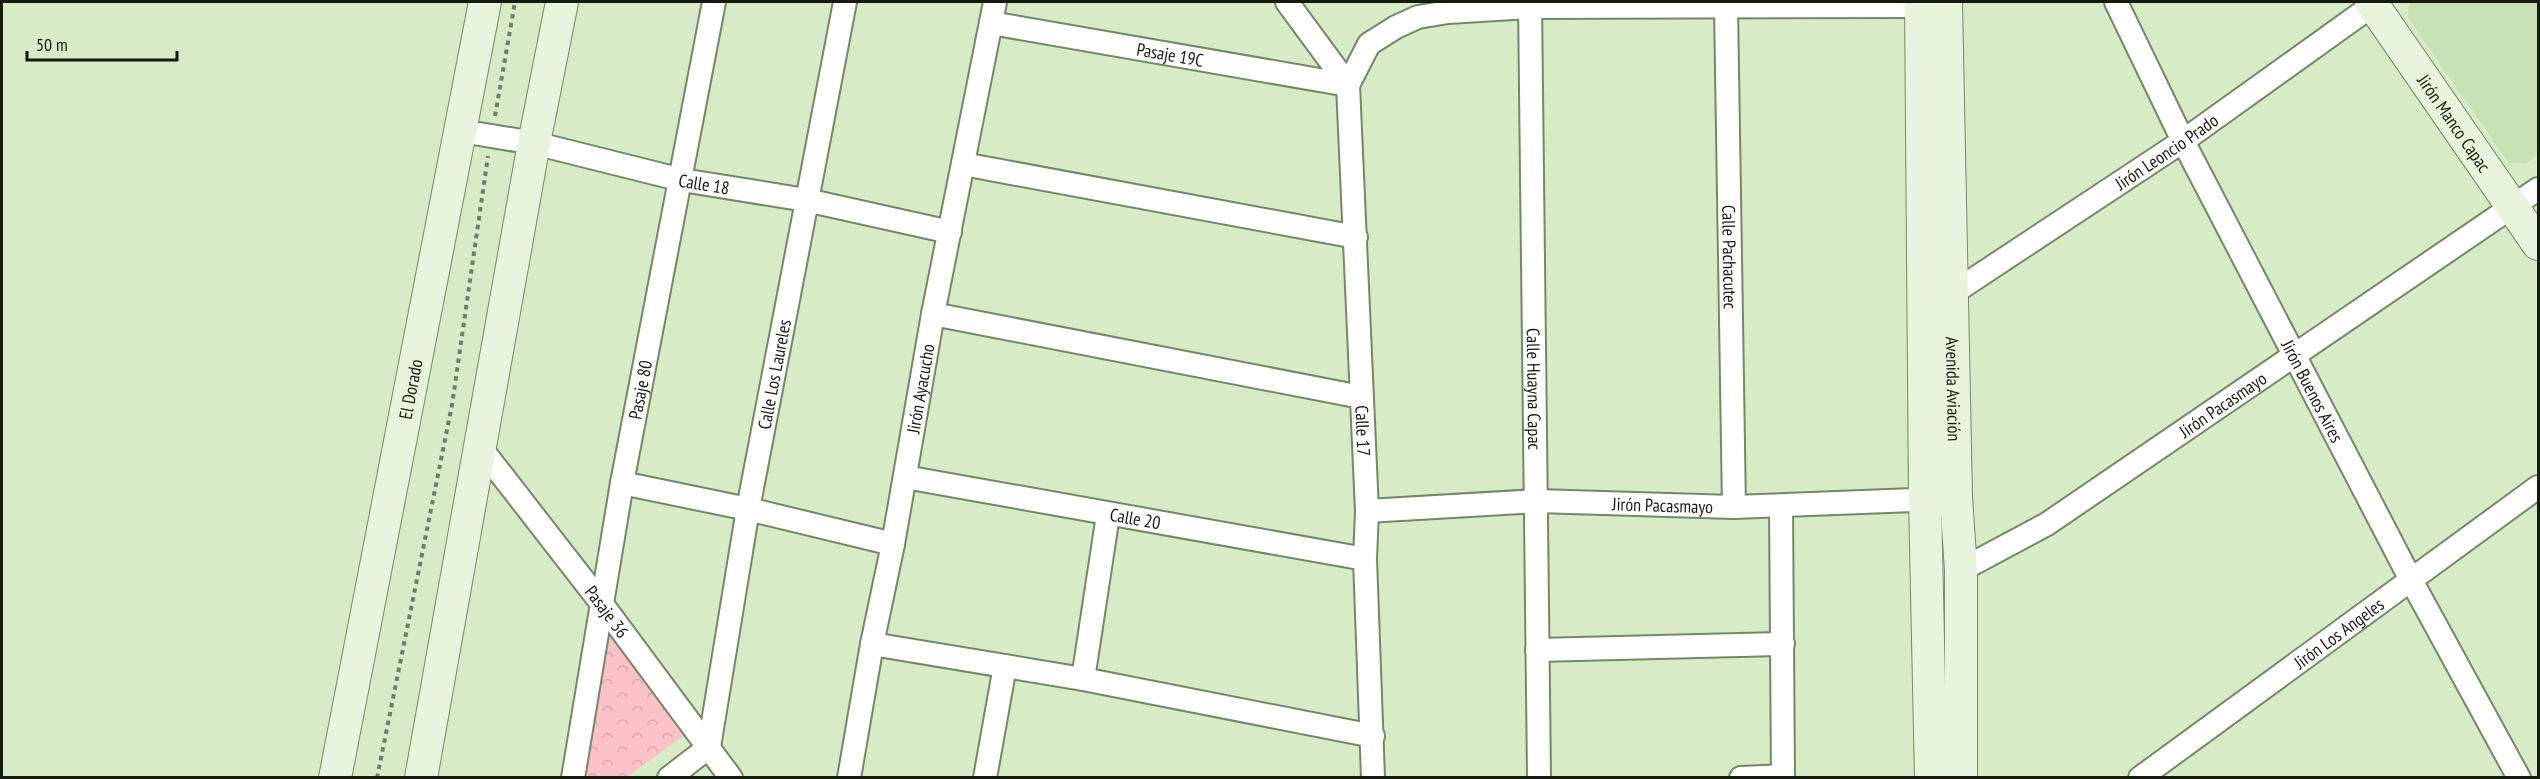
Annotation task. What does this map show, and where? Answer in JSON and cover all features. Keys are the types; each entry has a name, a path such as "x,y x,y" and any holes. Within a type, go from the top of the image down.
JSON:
{"main road":[{"name":"El Dorado","path":"336,777 485,2"},
{"path":"421,777 534,144 562,2"},
{"name":"Jirón Manco Capac","path":"2374,2 2538,244"},
{"name":"Avenida Aviación","path":"1929,3 1953,293 1956,497 1961,570 1961,777"},
{"name":"Avenida Aviación","path":"1929,3 1925,500 1932,777"}],"street":[{"name":"Pasaje 80","path":"573,777 622,483 714,2"},
{"name":"Calle Los Laureles","path":"709,747 748,509 845,2"},
{"path":"1287,2 1348,85 1369,44 1396,27 1418,17 1483,5 1726,7 1929,3"},
{"name":"Jirón Buenos Aires","path":"2116,2 2183,141 2411,580 2519,777"},
{"name":"Jirón Leoncio Prado","path":"1953,293 2183,141 2374,2"},
{"name":"Calle Huayna Capac","path":"1530,4 1539,777"},
{"name":"Calle Pachacutec","path":"1726,7 1734,507"},
{"name":"Pasaje 19C","path":"993,12 1348,85"},
{"name":"Jirón Ayacucho","path":"849,777 933,314 993,12"},
{"name":"Calle 17","path":"1348,85 1367,511 1365,559 1373,777"},
{"name":"Calle 18","path":"461,131 534,144 681,180 807,200 950,232"},
{"path":"963,164 1356,237"},
{"name":"Jirón Pacasmayo","path":"1961,570 2047,524 2538,189"},
{"path":"933,314 1361,396"},
{"name":"Pasaje 36","path":"480,447 602,604 731,777"},
{"name":"Calle 20","path":"905,477 1365,559"},
{"path":"622,483 748,509 893,544"},
{"name":"Jirón Los Angeles","path":"2140,777 2538,487"},
{"name":"Jirón Pacasmayo","path":"1367,511 1537,501 1734,507 1956,497"},
{"path":"1741,777 1783,777 1781,506"},
{"path":"1083,679 1108,515"},
{"path":"872,644 1083,679 1373,736"},
{"path":"1537,650 1783,644"},
{"path":"985,777 1005,666"},
{"path":"669,777 709,747"}],"path":[{"path":"377,777 452,405 483,180 515,2"}],"shaded area":[{"path":"2410,2 2538,2 2538,155 2526,163 2509,163 2407,16"}],"green space":[{"path":"610,631 687,733 627,777 579,778"}]}
